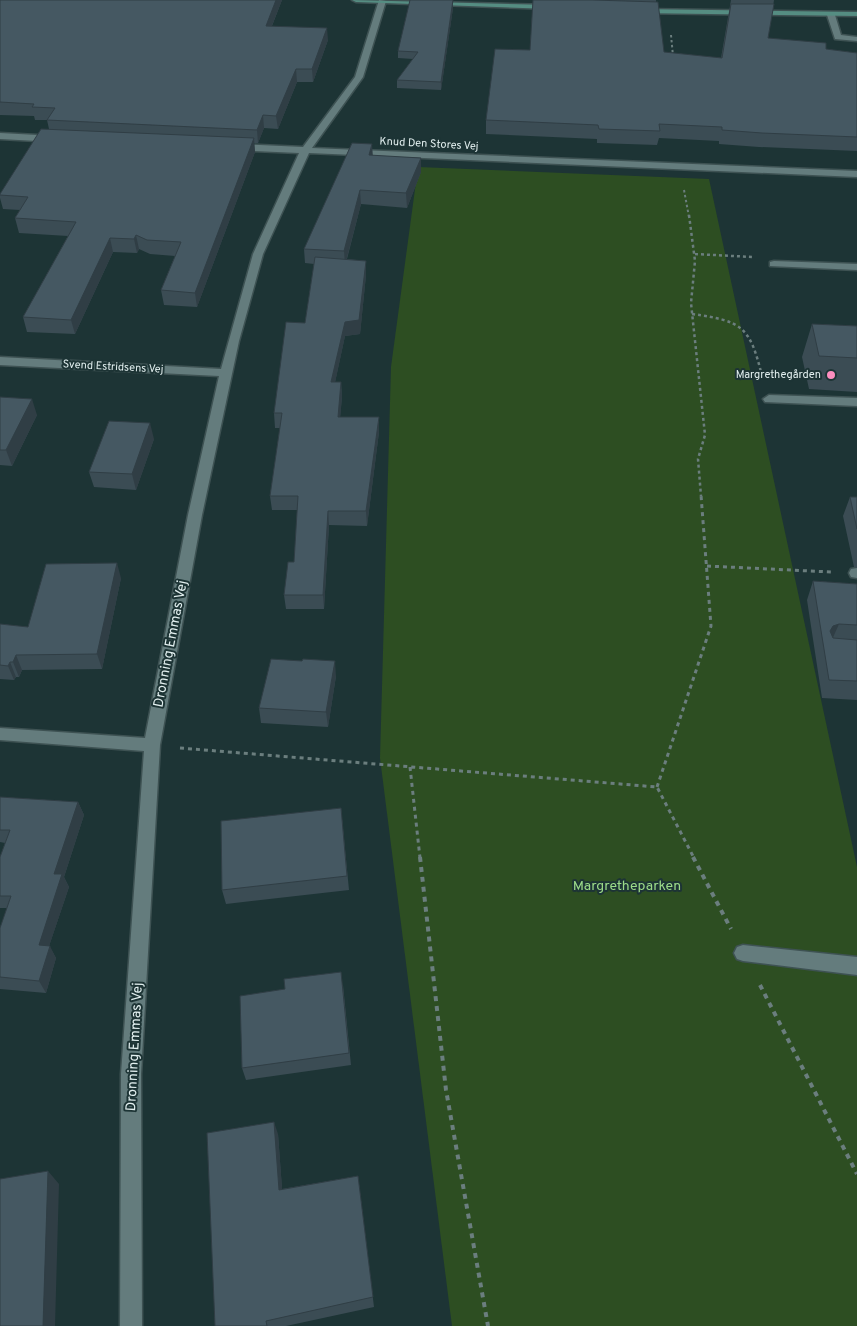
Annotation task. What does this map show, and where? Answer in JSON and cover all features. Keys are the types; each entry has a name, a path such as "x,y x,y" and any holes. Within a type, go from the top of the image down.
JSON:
{"main road":[{"path":"356,0 559,7"},
{"path":"631,10 857,14"}],"street":[{"name":"Dronning Emmas Vej","path":"131,1326 132,1074 152,745 194,515 226,373 258,254 305,151 359,77 382,1"},
{"path":"831,15 838,37 857,39"},
{"path":"0,136 64,139"},
{"name":"Knud Den Stores Vej","path":"222,146 857,174"},
{"path":"774,264 857,267"},
{"name":"Svend Estridsens Vej","path":"0,361 226,373"},
{"path":"769,399 857,402"},
{"path":"0,734 152,745"},
{"path":"743,953 857,966"}],"path":[{"path":"669,12 673,60"},
{"path":"680,167 695,254 696,286 691,303 705,435 698,459 711,626 658,787 857,1174"},
{"path":"695,254 752,257 774,264"},
{"path":"692,314 719,318 738,325 752,339 769,399"},
{"path":"707,566 857,573"},
{"path":"152,745 658,787"},
{"path":"410,767 446,1090 488,1326"}],"green space":[{"name":"Margretheparken","path":"418,167 709,179 857,867 857,1326 452,1326 380,758 391,367"}],"building":[{"path":"0,0 276,0 266,26 327,28 312,69 296,69 276,116 263,115 257,130 47,120 55,108 32,107 34,104 0,102"},
{"path":"410,0 453,0 441,82 397,80 418,52 398,51"},
{"path":"533,0 658,2 664,52 722,58 731,4 774,4 768,38 826,43 826,49 857,53 857,137 762,133 722,130 722,127 659,124 660,131 599,129 598,125 486,120 495,49 530,50"},
{"path":"41,129 254,138 195,293 161,290 181,242 147,240 136,235 134,239 110,238 71,320 23,317 76,222 15,218 28,197 0,195"},
{"path":"352,143 372,144 369,155 421,158 406,193 360,190 344,251 304,249"},
{"path":"315,257 366,261 359,320 345,322 331,382 341,382 338,417 379,417 366,511 328,511 323,595 284,595 288,562 294,562 298,496 270,496 282,413 274,413 286,322 305,323"},
{"path":"812,324 857,326 857,358 819,356"},
{"path":"0,397 32,399 6,450 0,450"},
{"path":"109,421 150,423 132,474 89,472"},
{"path":"850,497 857,497 857,529"},
{"path":"117,563 97,654 16,655 13,662 10,662 8,666 0,665 0,624 28,627 46,564"},
{"path":"813,581 857,584 857,625 839,624 833,626 830,631 833,638 857,640 857,681 829,680"},
{"path":"271,659 335,661 326,712 259,708"},
{"path":"0,797 78,802 54,874 62,874 39,945 50,946 39,981 0,977 0,928 11,896 0,896 0,857 10,830 0,830"},
{"path":"341,808 347,876 222,890 221,821"},
{"path":"341,972 349,1053 242,1068 240,996 285,989 284,979"},
{"path":"274,1122 279,1190 358,1176 373,1297 266,1321 267,1326 215,1326 207,1133"},
{"path":"48,1171 43,1326 0,1326 0,1179"}],"place":[{"name":"Margrethegården","path":"831,375"}]}
